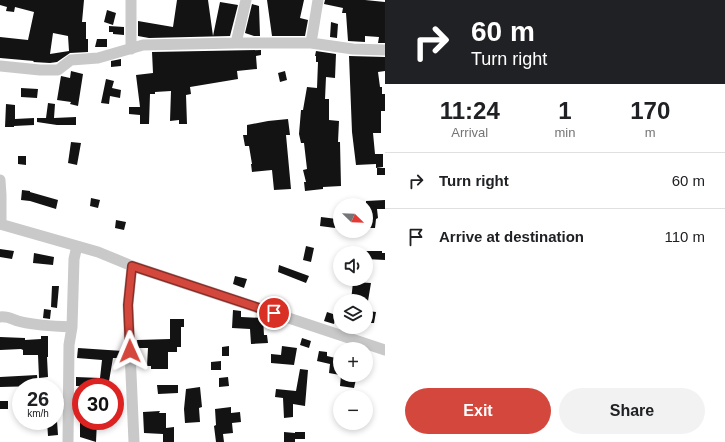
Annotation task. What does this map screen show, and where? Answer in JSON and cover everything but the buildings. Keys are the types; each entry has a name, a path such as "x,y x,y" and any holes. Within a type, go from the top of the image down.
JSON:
{"street":[{"path":"131,0 131,49"},
{"path":"236,43 246,0"},
{"path":"311,43 318,0"},
{"path":"0,66 40,70 58,70 71,60 98,58 143,45 311,43 353,49 385,50"},
{"path":"0,180 2,195 0,224 98,252 132,266 385,350"},
{"path":"68,442 69,345 72,327 74,259 77,246"},
{"path":"132,266 128,305 134,442"},
{"path":"0,317 5,316 19,322 40,325 72,327"}],"route":[{"path":"130,351 128,305 132,266 274,313"}]}
